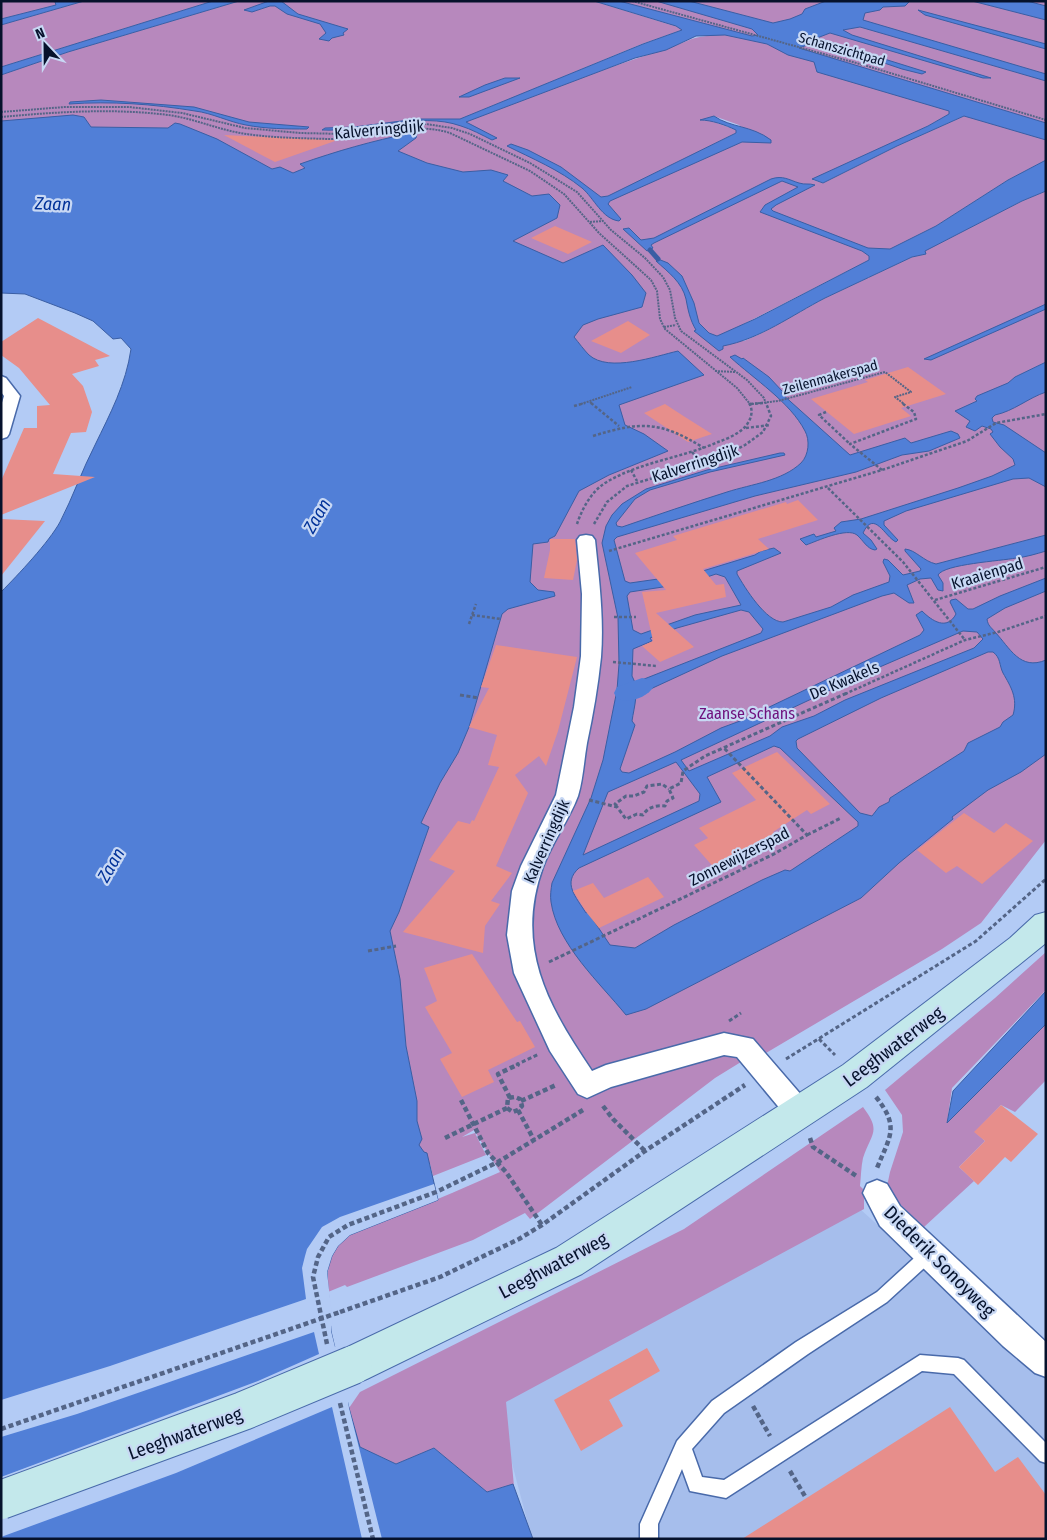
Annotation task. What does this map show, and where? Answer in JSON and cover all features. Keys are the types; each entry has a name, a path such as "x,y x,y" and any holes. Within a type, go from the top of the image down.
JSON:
{"main road":[{"name":"Leeghwaterweg","path":"1,1500 243,1411 353,1366 569,1261 855,1076 1021,947 1046,924"}],"street":[{"path":"1,381 6,398 1,434"},
{"name":"Kalverringdijk","path":"583,1080 560,1043 526,973 519,935 524,892 532,866 567,794 584,707 591,656 591,594 586,540"},
{"path":"583,1080 606,1077 724,1044 744,1046 800,1113"},
{"name":"Diederik Sonoyweg","path":"876,1191 890,1216 1014,1335 1046,1362"}],"lane":[{"path":"649,1539 650,1524 683,1446 718,1407 802,1348 882,1297 929,1254"},
{"path":"683,1446 696,1485 726,1489 920,1363 958,1366 1046,1455"}],"path":[{"name":"Schanszichtpad","path":"632,1 713,21 1046,120"},
{"name":"Kalverringdijk","path":"1,112 88,105 150,108 200,115 249,129 346,134 422,124 450,127 498,147 570,186 603,221 663,277 670,289 676,325"},
{"path":"144,113 150,108"},
{"name":"Kalverringdijk","path":"1,117 92,110 144,113 194,120 246,134 343,139 427,128 446,132 489,151 536,175 560,190 656,286 663,328"},
{"path":"292,136 295,132"},
{"path":"460,138 469,135"},
{"path":"489,151 498,147"},
{"path":"590,222 603,221"},
{"path":"663,328 676,325 764,398 771,416 770,425 746,428"},
{"path":"663,328 735,388 750,404"},
{"path":"714,371 735,372"},
{"name":"Zeilenmakerspad","path":"750,404 778,402 885,372 911,392 895,397 914,412 916,419 850,444"},
{"path":"861,378 866,382"},
{"path":"574,406 632,388"},
{"path":"590,402 620,427"},
{"name":"Kalverringdijk","path":"586,503 602,485 617,476 704,448 746,428 751,419 750,404"},
{"path":"826,412 819,415 882,470"},
{"path":"624,548 828,488 882,470 967,441 996,423 1046,414"},
{"path":"593,436 620,427 658,425 687,436 704,448"},
{"name":"Kalverringdijk","path":"586,540 592,532 602,507 617,492 637,481 725,455 756,440 770,425"},
{"path":"692,452 701,463"},
{"path":"632,470 637,481"},
{"path":"828,488 912,571 935,600 948,621 965,640"},
{"name":"Kraaienpad","path":"935,600 1046,567"},
{"path":"469,624 476,604"},
{"path":"472,615 501,619"},
{"name":"De Kwakels","path":"587,799 617,807 626,819 638,814 643,815 646,810 658,805 665,806 667,801 673,798 669,789 682,784 683,771 705,756 725,749 780,721 834,699 965,640 998,632 1046,616"},
{"path":"615,618 636,617"},
{"path":"614,662 657,666"},
{"path":"460,695 479,698"},
{"name":"Zonnewijzerspad","path":"573,952 774,854 807,835 725,749"},
{"path":"617,807 615,804 626,796 634,796 644,792 647,786 662,784 669,789"},
{"path":"807,835 841,818"},
{"path":"1,1429 440,1277 519,1239 645,1151 766,1071 976,941 1046,879"},
{"path":"368,951 396,946"},
{"path":"510,1098 498,1074 560,1043"},
{"path":"436,1192 498,1162 584,1109 583,1080 522,1101 518,1098 510,1098 506,1101 507,1108 513,1112 518,1110 522,1106 522,1101"},
{"name":"Diederik Sonoyweg","path":"869,1090 888,1112 892,1130 875,1174 876,1191"},
{"path":"461,1100 488,1153 498,1162 542,1224"},
{"path":"445,1138 507,1108"},
{"path":"518,1110 534,1140"},
{"path":"800,1113 813,1147 876,1191"},
{"path":"613,1118 645,1151"}],"shaded area":[{"path":"849,1199 1046,1378 1046,1539 532,1539 496,1403"}],"green space":[{"path":"1,1 70,1 56,2 57,5 1,19"},
{"path":"84,1 213,1 1,67 1,25"},
{"name":"Zaanse Schans","path":"239,1 594,1 681,28 599,1 1046,1 1046,160 1008,180 936,226 728,332 744,341 760,334 825,298 912,257 926,254 924,251 1022,201 1046,191 1046,362 1015,377 1046,386 1046,840 981,923 942,949 766,1053 762,1049 715,1078 530,1219 525,1213 473,1240 347,1287 345,1285 328,1292 327,1284 331,1259 339,1245 351,1234 500,1172 474,1130 462,1137 475,1133 486,1155 433,1176 430,1164 404,1171 293,188 1,135 1,75 68,52","holes":["682,30 707,36 615,66 471,119 463,118 642,44","949,114 964,116 897,146 823,183 813,180 928,126","714,116 739,125 754,142 742,142 611,195 736,133 736,130 709,120 703,120"]},
{"path":"1046,952 1046,990 952,1088 947,1123 1046,1024 1046,1080 1015,1112 1001,1105 975,1132 985,1141 959,1167 974,1181 924,1227 886,1191 903,1132 902,1115 885,1090 995,998"},
{"path":"863,1107 869,1115 873,1128 862,1165 860,1186 864,1190 864,1209 506,1402 514,1486 513,1484 487,1492 434,1448 396,1464 360,1447 349,1408 360,1392 684,1229"}],"water":[{"path":"84,1 1,25 1,19 56,5 55,2"},
{"path":"213,1 239,1 68,52 1,75 1,67"},
{"path":"269,1 281,1 298,14 348,29 343,33 344,35 332,38 329,41 319,39 326,33 320,24 287,14 275,6 252,12 244,10"},
{"path":"594,1 619,1 752,36 758,35 752,29 656,1 689,1 773,23 790,19 802,14 805,9 826,1 910,1 905,6 883,7 880,10 865,13 863,20 1046,74 1046,81 860,27 843,30 852,35 991,78 983,78 830,33 817,38 926,72 922,74 902,69 819,41 799,48 1046,123 1046,140 964,116 897,146 823,183 812,179 928,126 949,114 949,111 817,72 814,62 788,55 767,44 725,35 696,36 666,50 635,58 466,122 497,138 492,140 461,126 445,122 428,121 410,121 339,130 322,130 325,128 354,127 417,119 460,119 643,44 682,30 676,26"},
{"path":"972,1 1027,1 1046,6 1046,20"},
{"path":"918,10 1046,44 1046,49 925,15"},
{"path":"505,78 520,78 469,97 459,97 485,85"},
{"path":"101,100 194,107 249,122 309,127 307,129 292,129 254,126 240,124 201,112 148,105 116,103 69,104 70,102"},
{"name":"Zaan","path":"73,115 84,117 91,127 168,128 175,123 180,124 217,139 272,169 280,167 293,173 305,168 300,164 327,155 397,136 411,133 417,134 416,138 398,151 427,163 463,172 491,170 508,175 503,181 532,196 549,194 560,205 557,218 513,241 563,263 603,245 632,275 646,293 642,307 583,325 574,337 589,355 608,363 620,363 633,362 678,351 704,375 619,405 625,425 644,434 668,451 609,475 579,491 555,536 549,539 548,542 533,544 530,582 538,590 554,592 555,596 508,609 502,614 469,727 458,753 440,783 421,823 429,827 399,912 390,931 400,979 406,1046 417,1101 417,1121 422,1139 419,1145 427,1153 438,1200 350,1235 338,1246 332,1256 327,1272 331,1331 360,1447 396,1464 434,1448 487,1492 513,1484 533,1539 1,1539 1,592 41,548 60,522 117,398 129,362 131,349 121,338 113,339 93,321 75,313 25,294 1,293 1,121"},
{"path":"714,116 727,123 764,135 771,140 771,143 742,142 610,201 608,204 621,219 619,221 603,212 582,188 545,165 507,146 511,144 528,150 561,167 601,197 608,196 736,133 736,130 723,125 700,120"},
{"path":"1046,160 1046,191 1022,201 925,251 926,254 912,257 825,298 776,326 737,343 723,346 723,349 719,351 694,331 696,330 681,287 656,261 658,259 668,263 682,276 694,303 699,323 709,333 717,336 755,319 869,260 869,256 862,251 760,212 765,205 798,187 782,181 654,243 651,245 653,248 647,251 623,229 629,228 641,240 654,238 771,179 782,178 801,184 815,185 776,205 771,209 773,211 868,248 890,249 936,226 1008,180"},
{"path":"1046,304 1046,309 931,360 924,359"},
{"path":"735,355 743,358 769,377 783,392 781,393 850,455 905,438 911,443 951,431 958,434 960,438 929,451 902,455 856,472 755,496 617,537 614,540 625,581 630,583 693,574 774,548 781,553 737,571 737,574 763,611 776,621 783,622 831,607 853,595 889,582 890,576 883,562 884,559 888,560 903,575 920,571 921,569 905,549 913,551 927,561 936,564 1046,535 1046,551 1024,557 961,566 942,571 938,575 943,583 943,591 938,590 931,578 920,579 907,585 914,603 909,603 894,593 882,596 722,656 644,692 639,681 761,633 763,629 749,612 741,610 677,628 650,638 652,641 633,649 632,676 636,692 632,721 635,725 620,769 622,772 629,773 675,752 721,728 740,721 920,635 924,630 916,615 922,611 939,623 948,622 956,614 950,602 951,600 956,599 968,609 973,609 1046,578 1046,591 1005,608 987,619 990,626 1016,656 1029,663 1046,660 1046,754 1021,772 988,790 952,817 953,819 899,863 861,898 646,1009 626,1015 592,976 571,948 555,918 551,902 552,883 591,798 603,760 617,690 619,664 618,618 602,543 606,526 612,515 622,504 646,489 707,470 780,453 785,455 710,472 650,490 635,499 616,523 617,526 622,527 714,496 776,478 793,469 804,460 808,439 798,420 771,391 730,357","holes":["716,574 725,577 741,605 695,615 641,634 633,630 627,596 630,592 689,583","963,631 977,632 983,639 974,648 845,700 814,716 782,727 770,736 689,771 681,760 882,666","988,652 993,652 999,659 1013,693 1015,703 1013,715 1003,722 1000,727 968,743 964,751 890,798 889,802 879,807 872,816 860,813 797,748 796,741 881,698","774,746 780,748 858,822 858,826 790,871 785,870 762,880 674,925 635,948 610,945 575,896 571,885 574,874 579,868 721,802 707,777","676,762 700,794 699,801 583,855 608,792"]},
{"path":"1046,362 1046,392 992,418 993,422 1004,425 1046,453 1046,487 1029,478 1013,479 906,511 884,521 884,525 898,540 896,542 875,524 867,526 863,533 871,540 877,549 875,550 852,533 839,534 806,545 800,539 814,534 816,537 836,531 834,528 841,522 861,519 958,488 992,476 1015,465 1013,459 990,434 993,432 991,429 982,426 975,431 966,427 970,421 955,411 977,401 975,399 977,396 1008,383 1015,377"},
{"path":"1046,991 1046,1024 947,1123 953,1091"}],"pier":[{"path":"434,1184 438,1200 350,1235 338,1246 332,1256 327,1272 333,1325 331,1326 331,1331 335,1347 338,1347 350,1398 348,1401 349,1408 382,1539 362,1539 332,1407 176,1473 1,1537 1,1477 258,1381 319,1354 314,1332 77,1414 1,1437 1,1400 110,1366 306,1299 302,1268 307,1249 322,1227 340,1217"}],"building":[{"path":"224,135 334,140 335,141 275,162"},
{"path":"555,226 592,242 568,254 531,238"},
{"path":"38,318 110,356 95,360 99,366 72,374 83,386 92,412 86,432 71,433 53,474 95,477 1,515 1,481 24,428 37,428 37,406 50,405 19,368 1,355 1,342"},
{"path":"628,321 650,335 621,353 591,341"},
{"path":"908,367 946,394 901,408 911,416 854,434 811,399 868,382 865,380"},
{"path":"665,404 712,434 688,442 644,413"},
{"path":"798,500 818,520 758,539 769,549 703,569 716,585 724,584 726,597 656,613 694,647 660,662 642,646 653,641 642,592 666,590 635,553 677,540 673,536"},
{"path":"1,519 45,521 1,576"},
{"path":"550,539 575,539 577,560 573,580 544,578 550,550"},
{"path":"496,645 577,657 558,731 546,766 539,756 515,775 528,793 496,866 512,873 491,901 500,904 485,926 483,953 403,932 455,871 429,860 458,821 470,824 472,820 474,821 499,767 488,765 497,735 469,727 489,688 481,687"},
{"path":"777,752 830,804 811,814 807,810 773,832 779,838 768,846 717,871 694,845 708,838 699,828 756,800 732,773"},
{"path":"964,813 994,833 1006,823 1033,841 982,884 957,866 946,873 917,850"},
{"path":"648,877 664,897 599,928 573,891 593,883 604,898"},
{"path":"472,954 517,1022 520,1021 535,1047 488,1070 494,1082 462,1097 440,1059 452,1053 425,1007 437,1001 424,968"},
{"path":"1001,1105 1038,1134 1011,1162 1005,1157 978,1185 959,1167 985,1141 974,1132"},
{"path":"647,1348 660,1371 609,1400 623,1426 581,1451 554,1400"},
{"path":"950,1407 995,1472 1018,1457 1046,1495 1046,1539 742,1539"}],"waterway":[{"path":"650,250 658,259"},
{"path":"626,693 642,686"}]}
